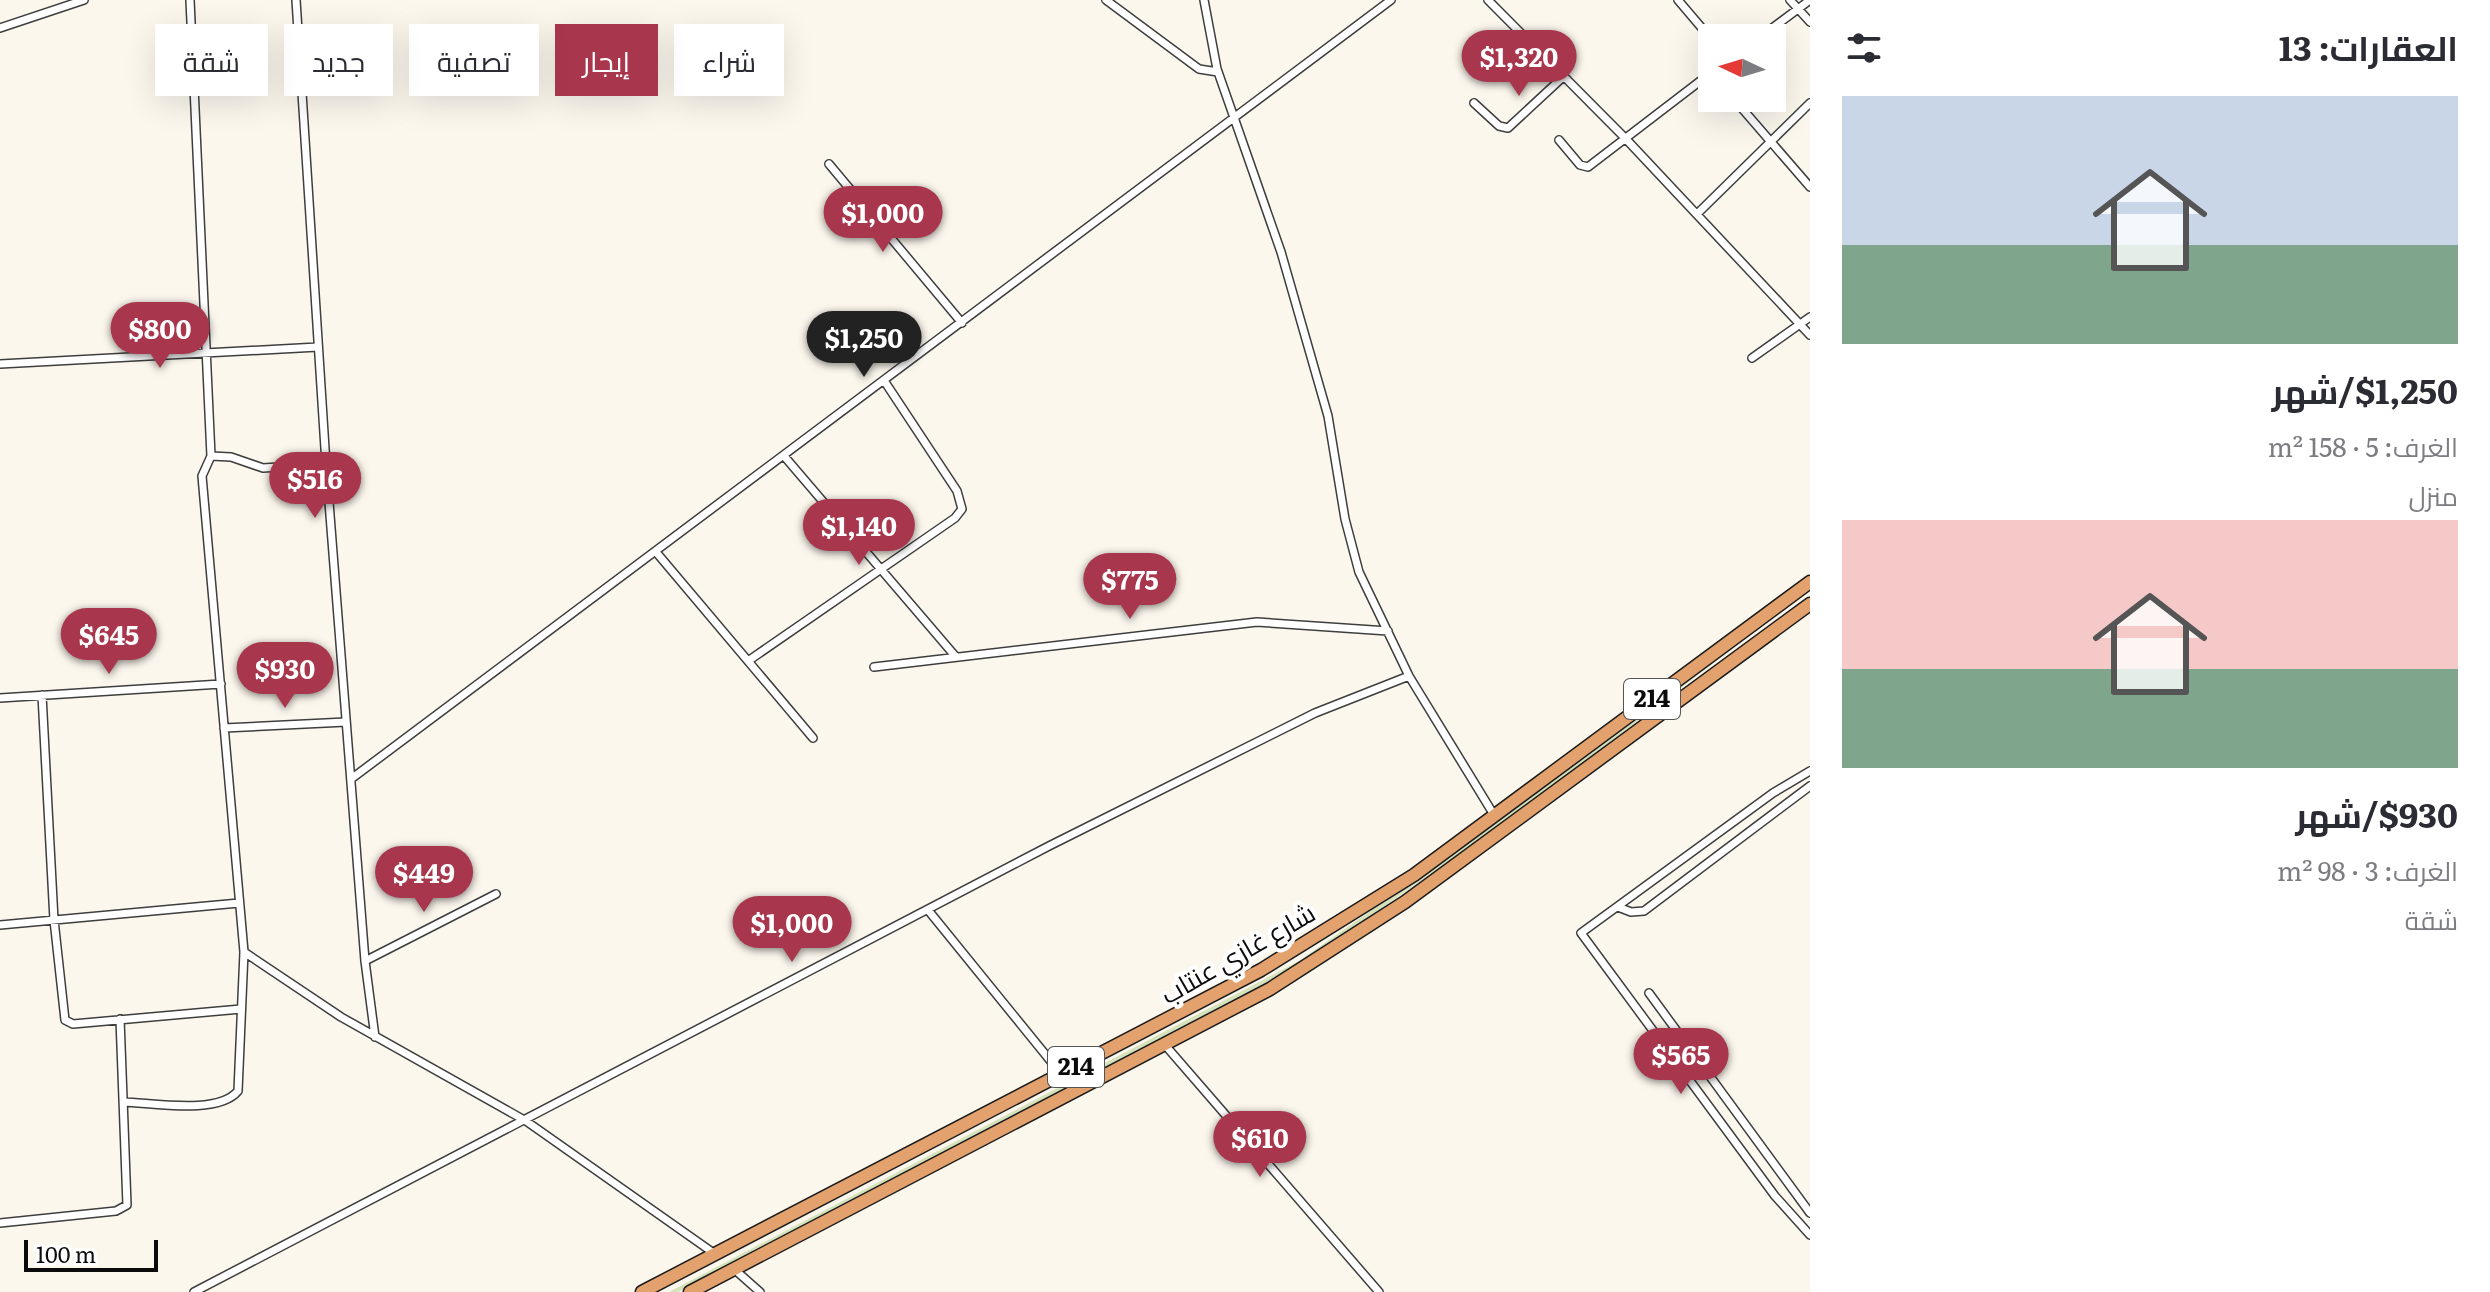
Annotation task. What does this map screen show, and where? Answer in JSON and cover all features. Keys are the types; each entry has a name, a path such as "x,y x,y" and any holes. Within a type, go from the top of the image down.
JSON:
{"highway":[{"name":"شارع غازي عنتاب","path":"642,1292 1261,970 1414,875 1810,582"},
{"name":"214","path":"690,1292 1270,989 1405,902 1810,604"},
{"path":"1753,624 1763,638"}],"street":[{"path":"0,28 84,0"},
{"path":"124,1102 215,1105 230,1100 238,1091 244,952 202,476 211,456 209,352 190,0"},
{"path":"296,0 326,464 365,961 375,1037"},
{"path":"1106,0 1199,69 1218,72"},
{"path":"1204,0 1218,72 1281,252 1328,416 1345,519 1359,572 1409,676 1494,815"},
{"path":"351,779 1391,0"},
{"path":"1488,0 1625,138 1810,335"},
{"path":"1678,0 1698,24"},
{"path":"1790,0 1810,22"},
{"path":"1778,24 1810,0"},
{"path":"1474,103 1499,126 1508,128 1563,77"},
{"path":"1559,140 1580,165 1588,167 1698,83"},
{"path":"1697,214 1810,103"},
{"path":"1745,112 1810,187"},
{"path":"829,164 962,323"},
{"path":"1752,358 1810,317"},
{"path":"0,364 318,347"},
{"path":"748,661 955,518 963,501 885,382"},
{"path":"211,456 231,457 263,468 326,464"},
{"path":"784,456 956,657"},
{"path":"656,552 813,738"},
{"path":"874,667 1257,622 1388,631"},
{"path":"194,1292 928,910 1315,713 1409,676"},
{"path":"0,698 221,684"},
{"path":"42,695 54,920 65,1020 73,1024 241,1009"},
{"path":"224,728 346,722"},
{"path":"1810,771 1773,793 1581,933 1775,1196 1810,1235"},
{"path":"1618,907 1631,912 1644,911 1782,804 1810,786"},
{"path":"365,961 496,894"},
{"path":"0,925 239,903"},
{"path":"928,910 1062,1075"},
{"path":"244,952 375,1037 526,1121 715,1254"},
{"path":"1649,993 1810,1213"},
{"path":"0,1223 124,1209 128,1199 120,1019"},
{"path":"1165,1045 1379,1292"},
{"path":"734,1269 760,1292"}],"green space":[{"path":"1740,643 1514,815 1298,967 678,1292 669,1292 1299,961 1503,818"}]}
